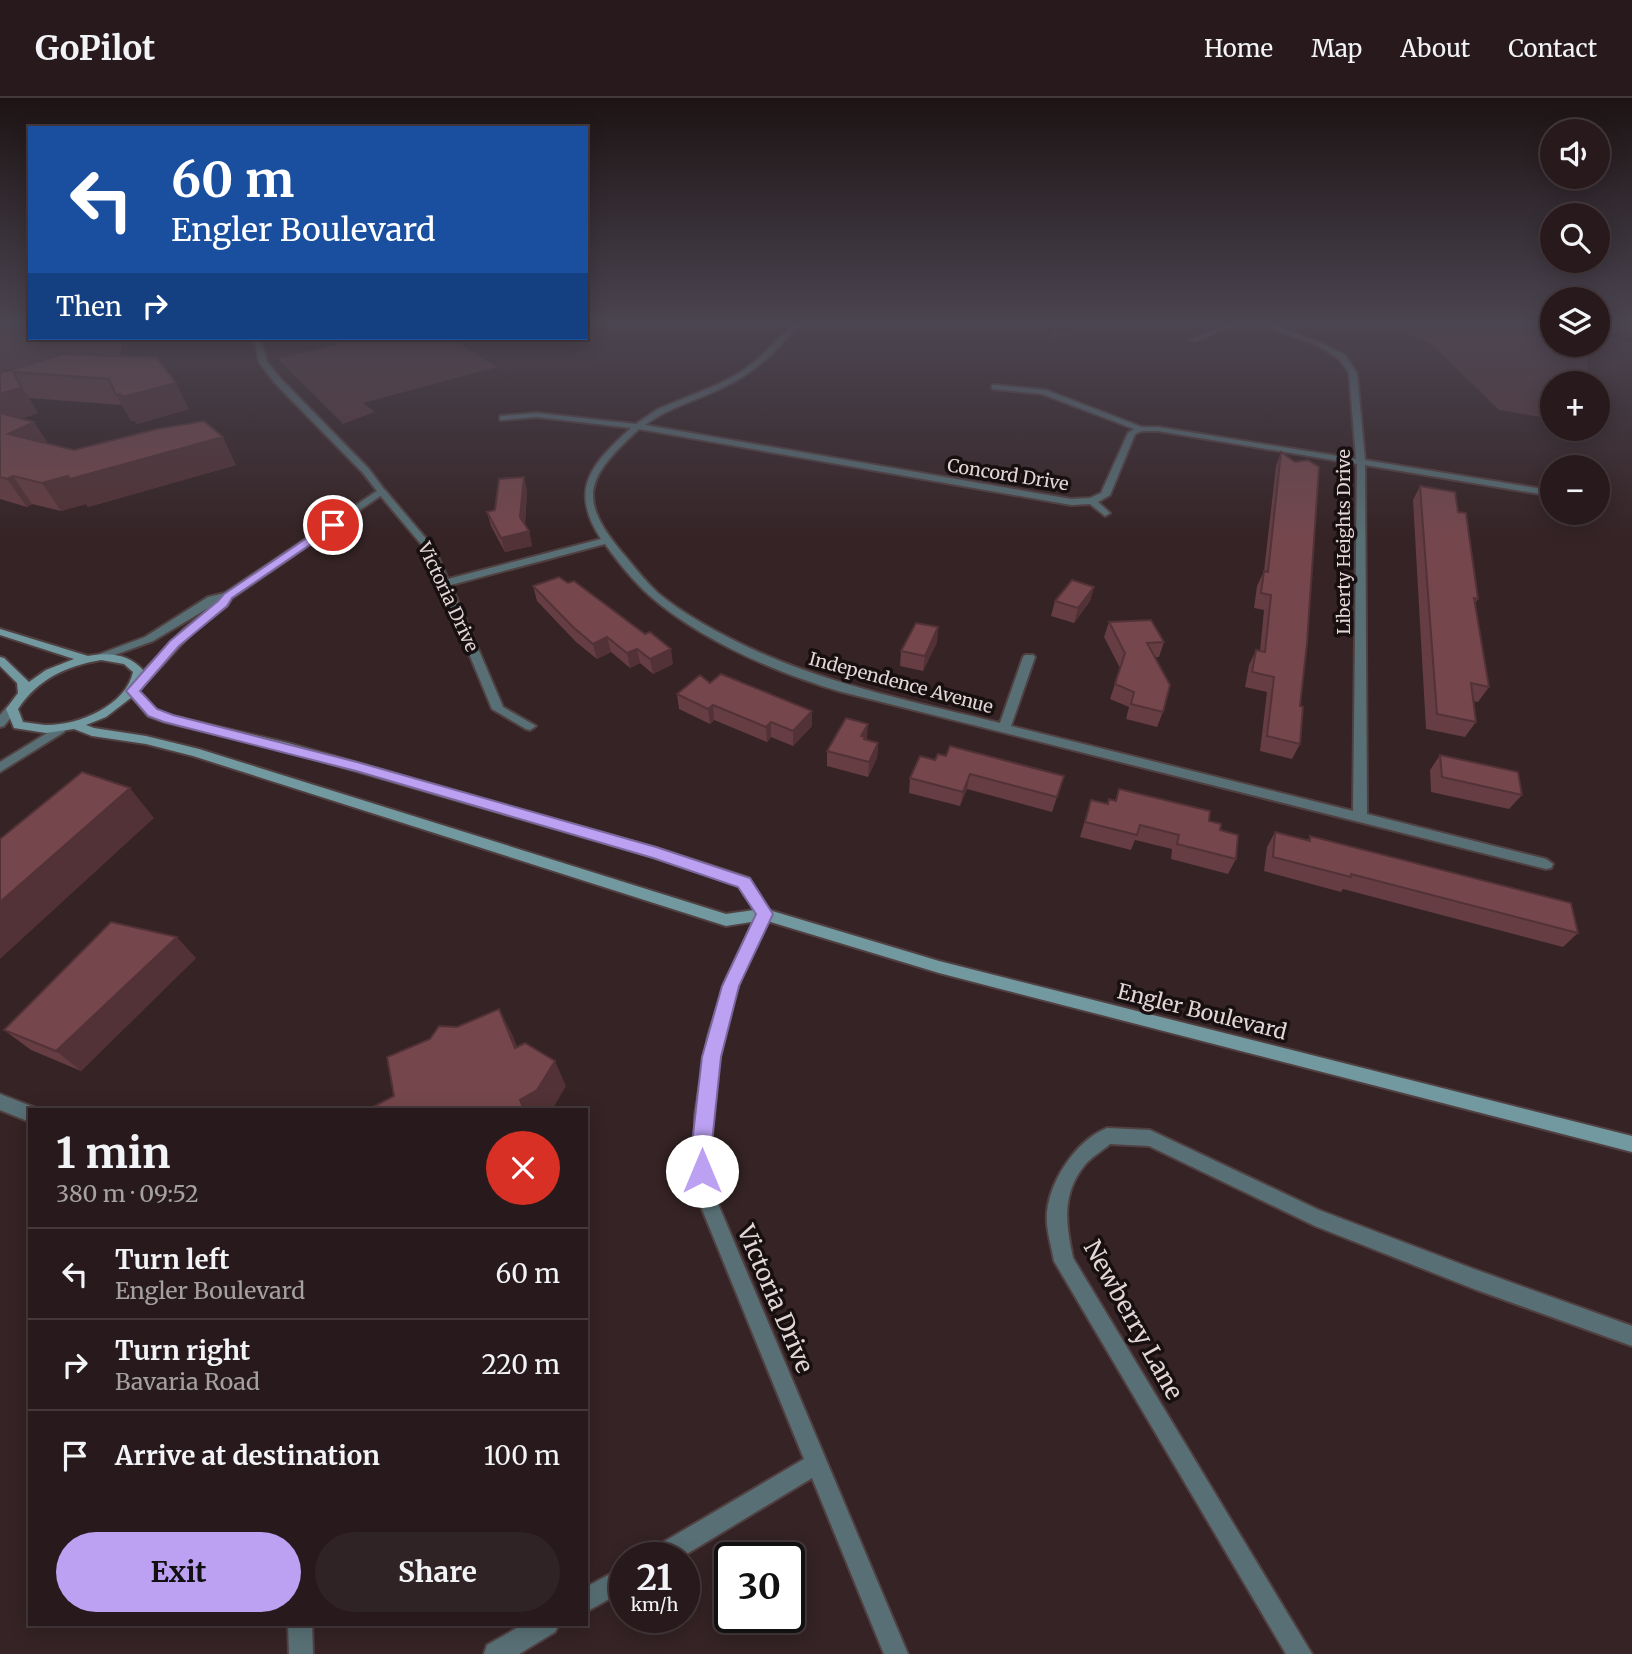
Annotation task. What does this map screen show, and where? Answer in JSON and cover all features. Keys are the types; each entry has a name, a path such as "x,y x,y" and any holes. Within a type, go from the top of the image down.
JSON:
{"main road":[{"path":"0,632 86,659"},
{"path":"101,657 125,659 133,663 139,674 135,688 113,708 76,725 60,729 44,730 18,725 12,709 23,692 56,668 101,657"},
{"path":"0,660 23,682 23,692"},
{"path":"135,688 152,713 169,719 357,767 656,853 744,882 764,914"},
{"name":"Engler Boulevard","path":"76,725 92,732 146,740 195,752 726,920 764,914 939,967 1632,1144"}],"street":[{"name":"Victoria Drive","path":"293,397 366,471 431,550 498,709 530,726"},
{"name":"Independence Avenue","path":"693,397 672,405 638,426 590,478 590,512 607,540 659,599 746,651 792,672 842,688 1546,864"},
{"path":"1055,397 1141,429 1158,429 1540,491"},
{"name":"Liberty Heights Drive","path":"1355,397 1361,462 1360,818"},
{"name":"Concord Drive","path":"503,418 537,415 638,426 1044,499 1092,501 1105,495 1132,433 1141,429"},
{"path":"101,657 149,639 212,599 228,596 382,492"},
{"path":"1092,501 1105,513"},
{"path":"446,583 607,540"},
{"path":"135,688 182,637 223,604 228,596"},
{"path":"1004,728 1029,657"},
{"path":"0,723 12,709"},
{"path":"0,768 60,729"},
{"name":"Victoria Drive","path":"764,914 731,986 711,1057 701,1152 704,1192 896,1654"},
{"path":"0,1102 28,1113"},
{"name":"Newberry Lane","path":"1300,1654 1064,1261 1056,1221 1062,1188 1078,1159 1107,1136 1150,1138 1315,1217 1474,1279 1632,1336"},
{"path":"685,1542 817,1463"},
{"path":"588,1599 609,1586"},
{"path":"300,1626 301,1654"},
{"path":"496,1654 544,1626"}],"shaded area":[{"path":"316,397 387,397 363,403 375,412 343,424"},
{"path":"1485,397 1540,397 1540,417 1499,410"}],"building":[{"path":"0,413 34,422 8,434 74,450 157,429 204,421 223,437 70,479 68,476 42,483 13,476 7,479 0,477"},
{"path":"1281,452 1295,462 1308,460 1319,467 1300,706 1303,707 1300,744 1267,736 1274,677 1252,672 1256,650 1265,652 1271,595 1261,593 1264,571 1268,572"},
{"path":"524,477 520,517 529,531 501,538 487,512 495,510 499,479"},
{"path":"1420,486 1455,492 1458,512 1466,513 1478,599 1474,598 1489,687 1471,683 1476,722 1437,714"},
{"path":"559,577 568,583 574,581 645,634 650,632 671,649 650,659 637,649 627,653 607,637 593,644 533,586"},
{"path":"1072,580 1094,587 1078,608 1055,601"},
{"path":"1151,620 1164,642 1147,643 1170,685 1163,712 1131,704 1134,692 1115,684 1125,653 1109,622"},
{"path":"916,623 938,627 925,656 901,651"},
{"path":"721,674 812,711 793,731 771,722 766,727 713,705 708,709 677,694 700,675 710,683"},
{"path":"846,718 868,724 861,736 878,743 869,762 827,751"},
{"path":"950,746 1064,776 1057,797 970,774 963,792 910,778 920,756 935,760 938,754 946,756"},
{"path":"1440,755 1518,772 1522,795 1442,777"},
{"path":"82,772 130,788 0,902 0,839"},
{"path":"1119,789 1210,811 1209,821 1221,824 1220,830 1238,835 1236,859 1177,844 1179,835 1140,825 1137,835 1085,822 1091,800 1108,804 1109,799 1116,801"},
{"path":"1275,832 1310,841 1310,836 1571,903 1578,933 1351,874 1351,877 1273,857"},
{"path":"111,922 177,937 56,1051 4,1030"},
{"path":"499,1009 515,1048 525,1043 555,1061 537,1090 520,1100 523,1108 371,1108 394,1096 387,1057 430,1039 439,1026 457,1027"}],"route":[{"path":"333,525 228,596 223,604 189,630 149,670 133,691 152,713 169,719 284,746 656,853 744,882 764,914 731,986 711,1057 701,1152 702,1171"}]}
